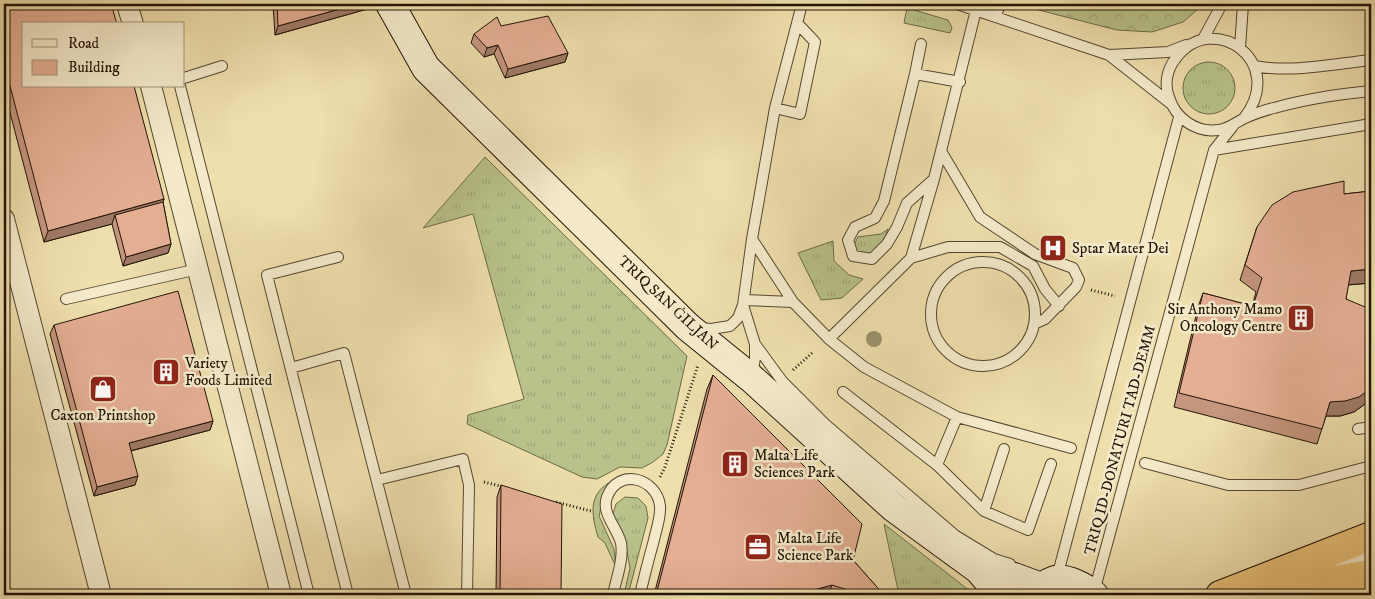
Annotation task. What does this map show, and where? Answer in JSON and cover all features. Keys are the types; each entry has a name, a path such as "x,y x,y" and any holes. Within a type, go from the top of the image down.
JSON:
{"highway":[{"path":"1220,595 1371,536"},
{"path":"1283,591 1371,574"}],"street":[{"path":"127,4 132,22"},
{"name":"TRIQ SAN ĠILJAN","path":"390,4 426,68 688,327 751,378 894,508 979,570 1000,595"},
{"path":"152,88 281,595"},
{"path":"4,219 96,594"},
{"path":"1248,595 1283,591 1371,560"},
{"name":"TRIQ SAN ĠILJAN","path":"979,570 1042,584 1083,586 1094,594"}],"lane":[{"path":"688,327 711,329 730,326 738,318 744,303 752,239 775,108 802,4"},
{"path":"957,4 1109,55 1170,103 1179,117 1203,129 1218,130 1233,126 1244,118 1274,108 1333,95 1371,91"},
{"path":"996,16 1000,4"},
{"path":"1204,39 1222,4"},
{"path":"1240,48 1243,4"},
{"path":"912,258 960,82 976,10"},
{"path":"775,108 800,114 815,42 797,23"},
{"path":"1109,55 1168,52 1204,39 1223,40 1240,48 1248,56 1258,77 1256,99 1244,118"},
{"path":"1170,103 1166,83 1169,70 1178,54 1192,43"},
{"path":"921,44 884,201 875,218 855,226 848,240 853,256 872,259 887,244 897,227 907,203 934,179"},
{"path":"1254,66 1298,68 1371,60"},
{"path":"185,78 222,66"},
{"path":"915,74 960,82"},
{"path":"181,88 309,595"},
{"name":"TRIQ ID-DONATURI TAD-DEMM","path":"1042,584 1179,117"},
{"path":"1214,150 1371,124"},
{"name":"TRIQ ID-DONATURI TAD-DEMM","path":"1094,594 1214,150 1233,126"},
{"path":"941,152 980,217 1035,254 1073,268 1079,280 1076,287 1059,306 1046,318 1034,324 1028,341 1016,354 1001,363 984,366 967,364 951,356 939,343 932,327 931,310 935,293 945,278 958,268 974,262 990,262 1006,268 1020,278 1030,291 1035,307 1034,324"},
{"path":"752,239 793,302 829,339 864,367 957,417 1071,448"},
{"path":"829,339 912,258 948,247 1000,247 1033,266 1044,289 1059,306"},
{"path":"338,257 267,275 348,595"},
{"path":"66,299 198,269"},
{"path":"744,303 793,302"},
{"path":"744,303 755,344 755,358 751,378"},
{"path":"755,344 782,381 825,424 956,536 994,559 1020,567"},
{"path":"291,368 344,353 406,595"},
{"path":"843,392 937,466 984,511 1028,530 1051,464"},
{"path":"937,466 957,417"},
{"path":"1358,429 1371,427"},
{"path":"984,511 1004,449"},
{"path":"377,480 463,459 469,485 468,595"},
{"path":"1145,462 1228,486 1299,485 1371,466"},
{"path":"613,595 621,553 621,542 606,512 607,497 614,485 626,478 639,480 651,486 658,498 660,508 640,595"}],"path":[{"path":"1076,287 1115,296"},
{"path":"782,381 812,353"},
{"path":"651,486 659,479 665,467 698,364"},
{"path":"469,485 480,482 506,488"},
{"path":"549,500 585,510 606,512"}],"green space":[{"path":"1015,4 1199,4 1197,10 1183,22 1152,32 1117,30"},
{"path":"907,8 948,20 952,28 950,33 904,23"},
{"path":"1209,62 1223,66 1231,74 1235,88 1231,102 1223,110 1209,114 1195,110 1187,102 1183,88 1187,74 1195,66"},
{"path":"485,157 687,356 667,445 663,454 642,468 620,467 597,479 582,477 467,424 468,415 524,399 473,214 423,228"},
{"path":"888,229 884,240 871,254 858,253 856,251 855,245 858,237 881,234"},
{"path":"833,241 834,261 849,275 863,279 842,298 821,300 798,253"},
{"path":"626,475 647,487 631,483 617,486 602,502 599,516 614,549 616,567 605,543 598,537 593,506 599,491 605,485"},
{"path":"625,497 638,498 646,506 648,518 628,595 624,595 630,568 625,540 613,514 616,504"},
{"path":"884,524 975,595 899,595"}],"building":[{"path":"4,4 111,4 116,22 22,22 22,88 135,88 164,199 48,231 4,63"},
{"path":"277,4 358,4 278,26"},
{"path":"548,16 568,53 508,69 498,45 487,48 474,34 497,17 501,26"},
{"name":"Sir Anthony Mamo Oncology Centre","path":"1344,181 1344,194 1371,191 1371,269 1351,271 1346,299 1365,307 1371,313 1371,388 1359,397 1345,401 1330,402 1322,429 1179,393 1203,293 1253,306 1262,278 1245,265 1257,227 1272,205 1293,192"},
{"path":"163,202 171,244 126,257 115,215"},
{"path":"178,291 213,421 129,443 138,476 97,487 54,325"},
{"name":"Malta Life Sciences Park","path":"713,375 862,524 853,560 884,595 864,595 832,585 796,595 656,595"},
{"path":"501,485 562,504 561,595 500,595"}],"place":[{"name":"Sptar Mater Dei","path":"1053,248"},
{"name":"Sir Anthony Mamo Oncology Centre","path":"1301,318"},
{"name":"Variety Foods Limited","path":"166,372"},
{"name":"Caxton Printshop","path":"103,389"},
{"name":"Malta Life Sciences Park","path":"735,464"},
{"name":"Malta Life Science Park","path":"758,547"}]}
